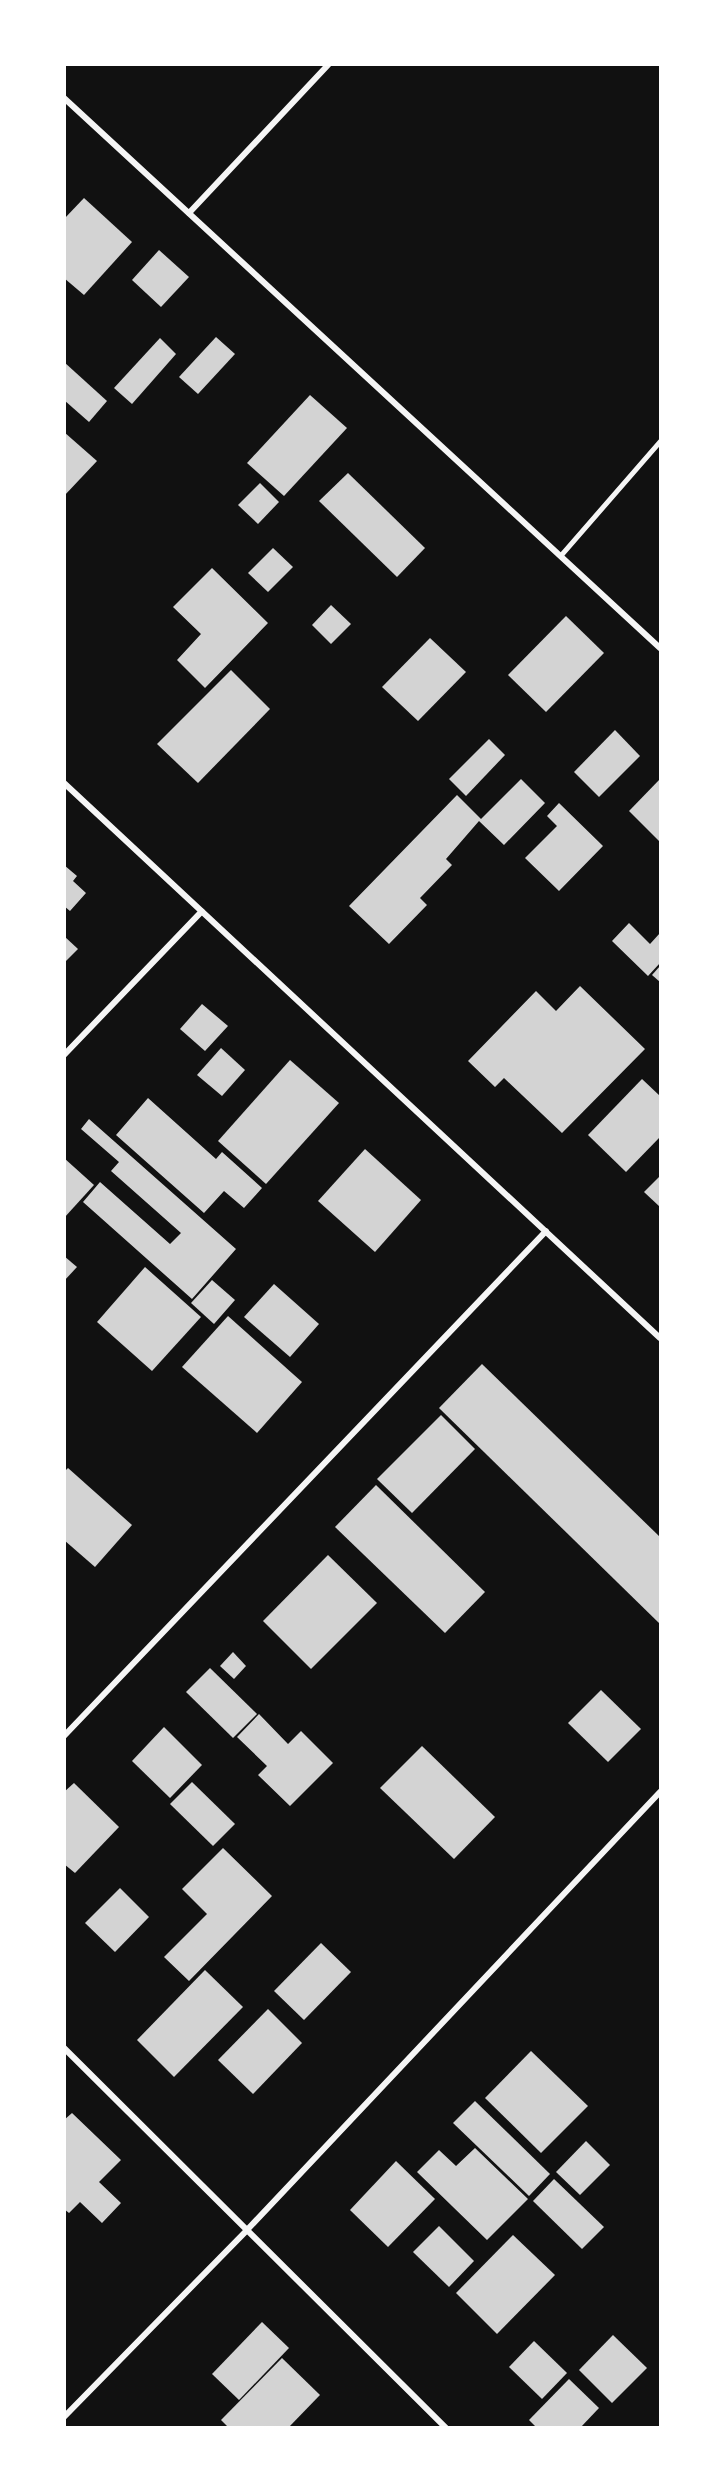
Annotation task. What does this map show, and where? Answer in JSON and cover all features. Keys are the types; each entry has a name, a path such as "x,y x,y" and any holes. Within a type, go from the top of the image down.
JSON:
{"street":[{"path":"189,213 329,64"},
{"path":"64,98 660,648"},
{"path":"64,783 660,1338"},
{"path":"64,1055 202,911"},
{"path":"64,1736 546,1231"},
{"path":"64,2417 248,2230 660,1792"},
{"path":"64,2048 446,2427"}],"lane":[{"path":"560,556 660,441"}],"building":[{"path":"84,198 132,242 84,295 64,278 64,219"},
{"path":"159,250 189,277 161,307 132,280"},
{"path":"216,337 235,354 198,394 179,377"},
{"path":"160,338 176,354 132,404 114,388"},
{"path":"64,362 107,401 89,422 64,400"},
{"path":"310,395 347,428 284,496 247,463"},
{"path":"64,432 97,461 64,496"},
{"path":"348,473 425,548 397,577 319,501"},
{"path":"260,483 279,502 258,524 238,505"},
{"path":"273,548 293,567 268,592 248,573"},
{"path":"212,568 268,623 205,688 177,660 201,634 173,607"},
{"path":"331,605 351,624 331,644 312,625"},
{"path":"566,616 604,653 546,712 508,675"},
{"path":"430,638 466,672 418,721 382,687"},
{"path":"231,670 270,709 198,783 157,744"},
{"path":"615,730 640,756 599,797 574,772"},
{"path":"489,739 505,755 466,796 449,779"},
{"path":"521,779 545,803 504,845 479,821 446,859 452,865 420,898 427,905 389,944 349,906 457,795 481,819"},
{"path":"660,779 660,842 629,811"},
{"path":"559,803 603,846 559,891 525,858 557,826 547,816"},
{"path":"64,865 77,876 73,881 86,893 70,911 64,906"},
{"path":"629,923 650,944 660,933 660,963 648,976 612,941"},
{"path":"64,936 78,949 64,963"},
{"path":"660,966 660,982 652,975"},
{"path":"580,986 645,1049 562,1133 504,1078 495,1087 468,1061 536,991 556,1011"},
{"path":"202,1004 228,1026 205,1051 180,1029"},
{"path":"221,1048 245,1070 222,1096 197,1075"},
{"path":"290,1060 339,1103 266,1184 218,1141"},
{"path":"642,1079 660,1096 660,1137 626,1172 588,1135"},
{"path":"148,1098 216,1159 222,1152 262,1188 244,1208 224,1191 204,1213 116,1135"},
{"path":"89,1119 236,1249 192,1299 83,1202 100,1182 170,1244 181,1233 111,1171 119,1162 81,1129"},
{"path":"365,1149 421,1200 375,1252 318,1201"},
{"path":"64,1158 94,1185 64,1218"},
{"path":"660,1176 660,1207 644,1192"},
{"path":"64,1256 77,1267 64,1281"},
{"path":"145,1267 201,1317 152,1371 97,1322"},
{"path":"212,1280 235,1300 214,1324 191,1303"},
{"path":"274,1284 319,1324 290,1357 244,1317"},
{"path":"228,1316 302,1382 257,1433 182,1367"},
{"path":"482,1364 660,1537 660,1624 439,1408"},
{"path":"441,1415 475,1449 412,1513 377,1479"},
{"path":"68,1468 132,1525 95,1567 64,1540 64,1472"},
{"path":"376,1485 485,1592 445,1633 335,1527"},
{"path":"328,1555 377,1603 311,1669 263,1621"},
{"path":"233,1652 246,1666 234,1679 220,1666"},
{"path":"210,1668 257,1714 233,1738 186,1692"},
{"path":"601,1690 641,1729 608,1762 568,1723"},
{"path":"259,1714 288,1744 301,1731 333,1763 290,1806 258,1775 267,1766 237,1737"},
{"path":"164,1727 202,1765 170,1798 132,1761"},
{"path":"422,1746 495,1817 454,1859 380,1788"},
{"path":"192,1782 235,1824 213,1846 170,1804"},
{"path":"74,1783 119,1827 75,1873 64,1864 64,1792"},
{"path":"223,1848 272,1896 189,1981 164,1957 207,1914 182,1889"},
{"path":"120,1888 149,1917 115,1952 85,1923"},
{"path":"321,1943 351,1972 304,2020 274,1991"},
{"path":"205,1970 243,2007 174,2077 137,2040"},
{"path":"268,2009 302,2043 253,2094 218,2060"},
{"path":"531,2051 588,2106 541,2153 485,2098"},
{"path":"475,2101 550,2174 529,2196 453,2123"},
{"path":"72,2113 121,2160 99,2182 121,2203 102,2223 80,2202 69,2213 64,2209 64,2120"},
{"path":"586,2141 610,2165 580,2195 556,2172"},
{"path":"475,2148 528,2199 487,2240 417,2172 439,2150 456,2166"},
{"path":"396,2161 435,2199 388,2247 350,2210"},
{"path":"554,2179 604,2227 582,2249 533,2201"},
{"path":"439,2226 474,2261 449,2287 413,2252"},
{"path":"513,2235 555,2275 497,2334 456,2293"},
{"path":"262,2322 289,2348 239,2400 212,2374"},
{"path":"613,2335 647,2368 612,2403 579,2370"},
{"path":"534,2341 567,2373 542,2399 509,2367"},
{"path":"282,2358 320,2395 288,2428 229,2428 221,2420"},
{"path":"569,2379 599,2408 580,2428 537,2428 529,2420"}]}
